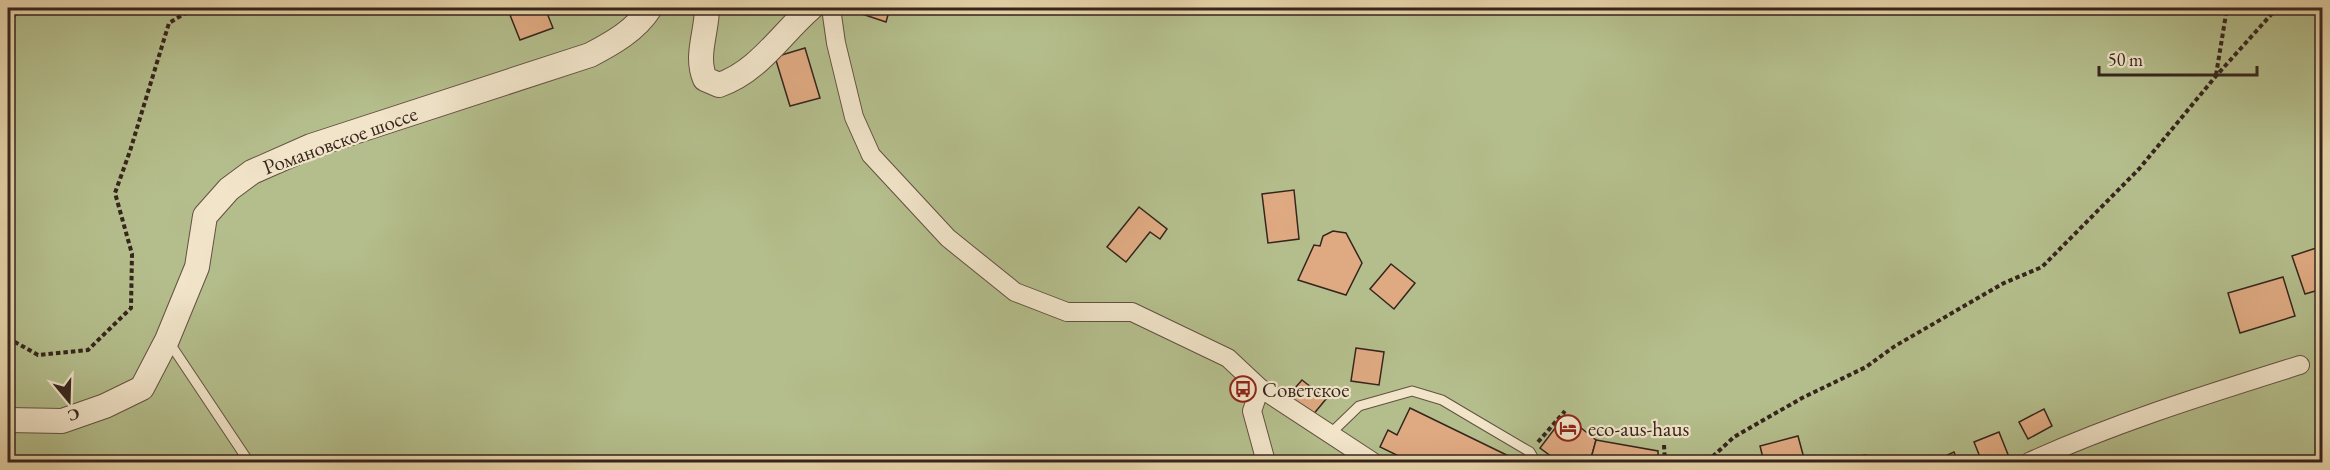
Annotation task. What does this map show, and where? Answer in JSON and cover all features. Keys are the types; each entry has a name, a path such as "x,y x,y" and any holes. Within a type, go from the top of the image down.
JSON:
{"street":[{"name":"Романовское шоссе","path":"8,420 62,421 105,406 142,388 168,340 197,267 204,216 230,189 252,172 311,146 590,55 630,31 650,8"},
{"path":"707,8 707,25 700,63 705,80 719,86 757,62 811,8"},
{"path":"831,8 836,43 854,117 871,155 948,238 1015,292 1067,312 1132,312 1228,358 1260,387 1373,462"},
{"path":"2029,462 2141,416 2300,365"},
{"path":"1260,387 1252,411 1266,462"}],"lane":[{"path":"168,340 249,462"},
{"path":"1330,434 1359,406 1412,391 1442,400 1530,452 1536,462"}],"path":[{"path":"8,22 21,8"},
{"path":"8,338 38,355 88,350 131,308 132,254 115,193 169,23 192,8"},
{"path":"2216,76 2227,8"},
{"path":"1699,462 1710,459 1734,437 1802,398 1866,367 1895,346 2004,283 2042,267 2139,169 2216,76 2277,8"},
{"path":"1530,452 1565,411"},
{"path":"1664,445 1665,462"}],"green space":[{"path":"8,8 2322,8 2322,462 8,462"}],"building":[{"path":"530,8 545,8 553,28 520,40 510,15"},
{"path":"844,8 890,8 886,22"},
{"path":"805,48 820,98 790,106 775,57"},
{"path":"1294,190 1299,239 1268,243 1262,194"},
{"path":"1139,207 1167,229 1160,239 1150,232 1126,262 1107,247"},
{"path":"1333,231 1346,233 1362,263 1346,295 1298,280 1314,245 1320,246 1323,236"},
{"path":"2322,246 2322,289 2305,294 2292,256"},
{"path":"1391,264 1415,283 1394,309 1370,289"},
{"path":"2283,277 2295,316 2240,333 2228,293"},
{"path":"1356,348 1384,352 1379,385 1351,381"},
{"path":"1302,380 1326,399 1312,416 1288,396"},
{"path":"1410,408 1521,462 1411,462 1380,447 1388,430 1397,435"},
{"path":"2044,409 2052,426 2028,439 2019,422"},
{"name":"eco-aus-haus","path":"1565,415 1596,440 1590,462 1559,462 1540,448"},
{"path":"1999,432 2011,462 1982,462 1974,442"},
{"path":"1798,436 1805,462 1764,462 1760,446"},
{"path":"1596,440 1658,451 1658,462 1590,462"},
{"path":"1954,452 1958,462 1932,462"},
{"path":"1866,455 1867,462 1807,462"}],"place":[{"name":"Советское","path":"1243,389"},
{"name":"eco-aus-haus","path":"1568,428"}]}
